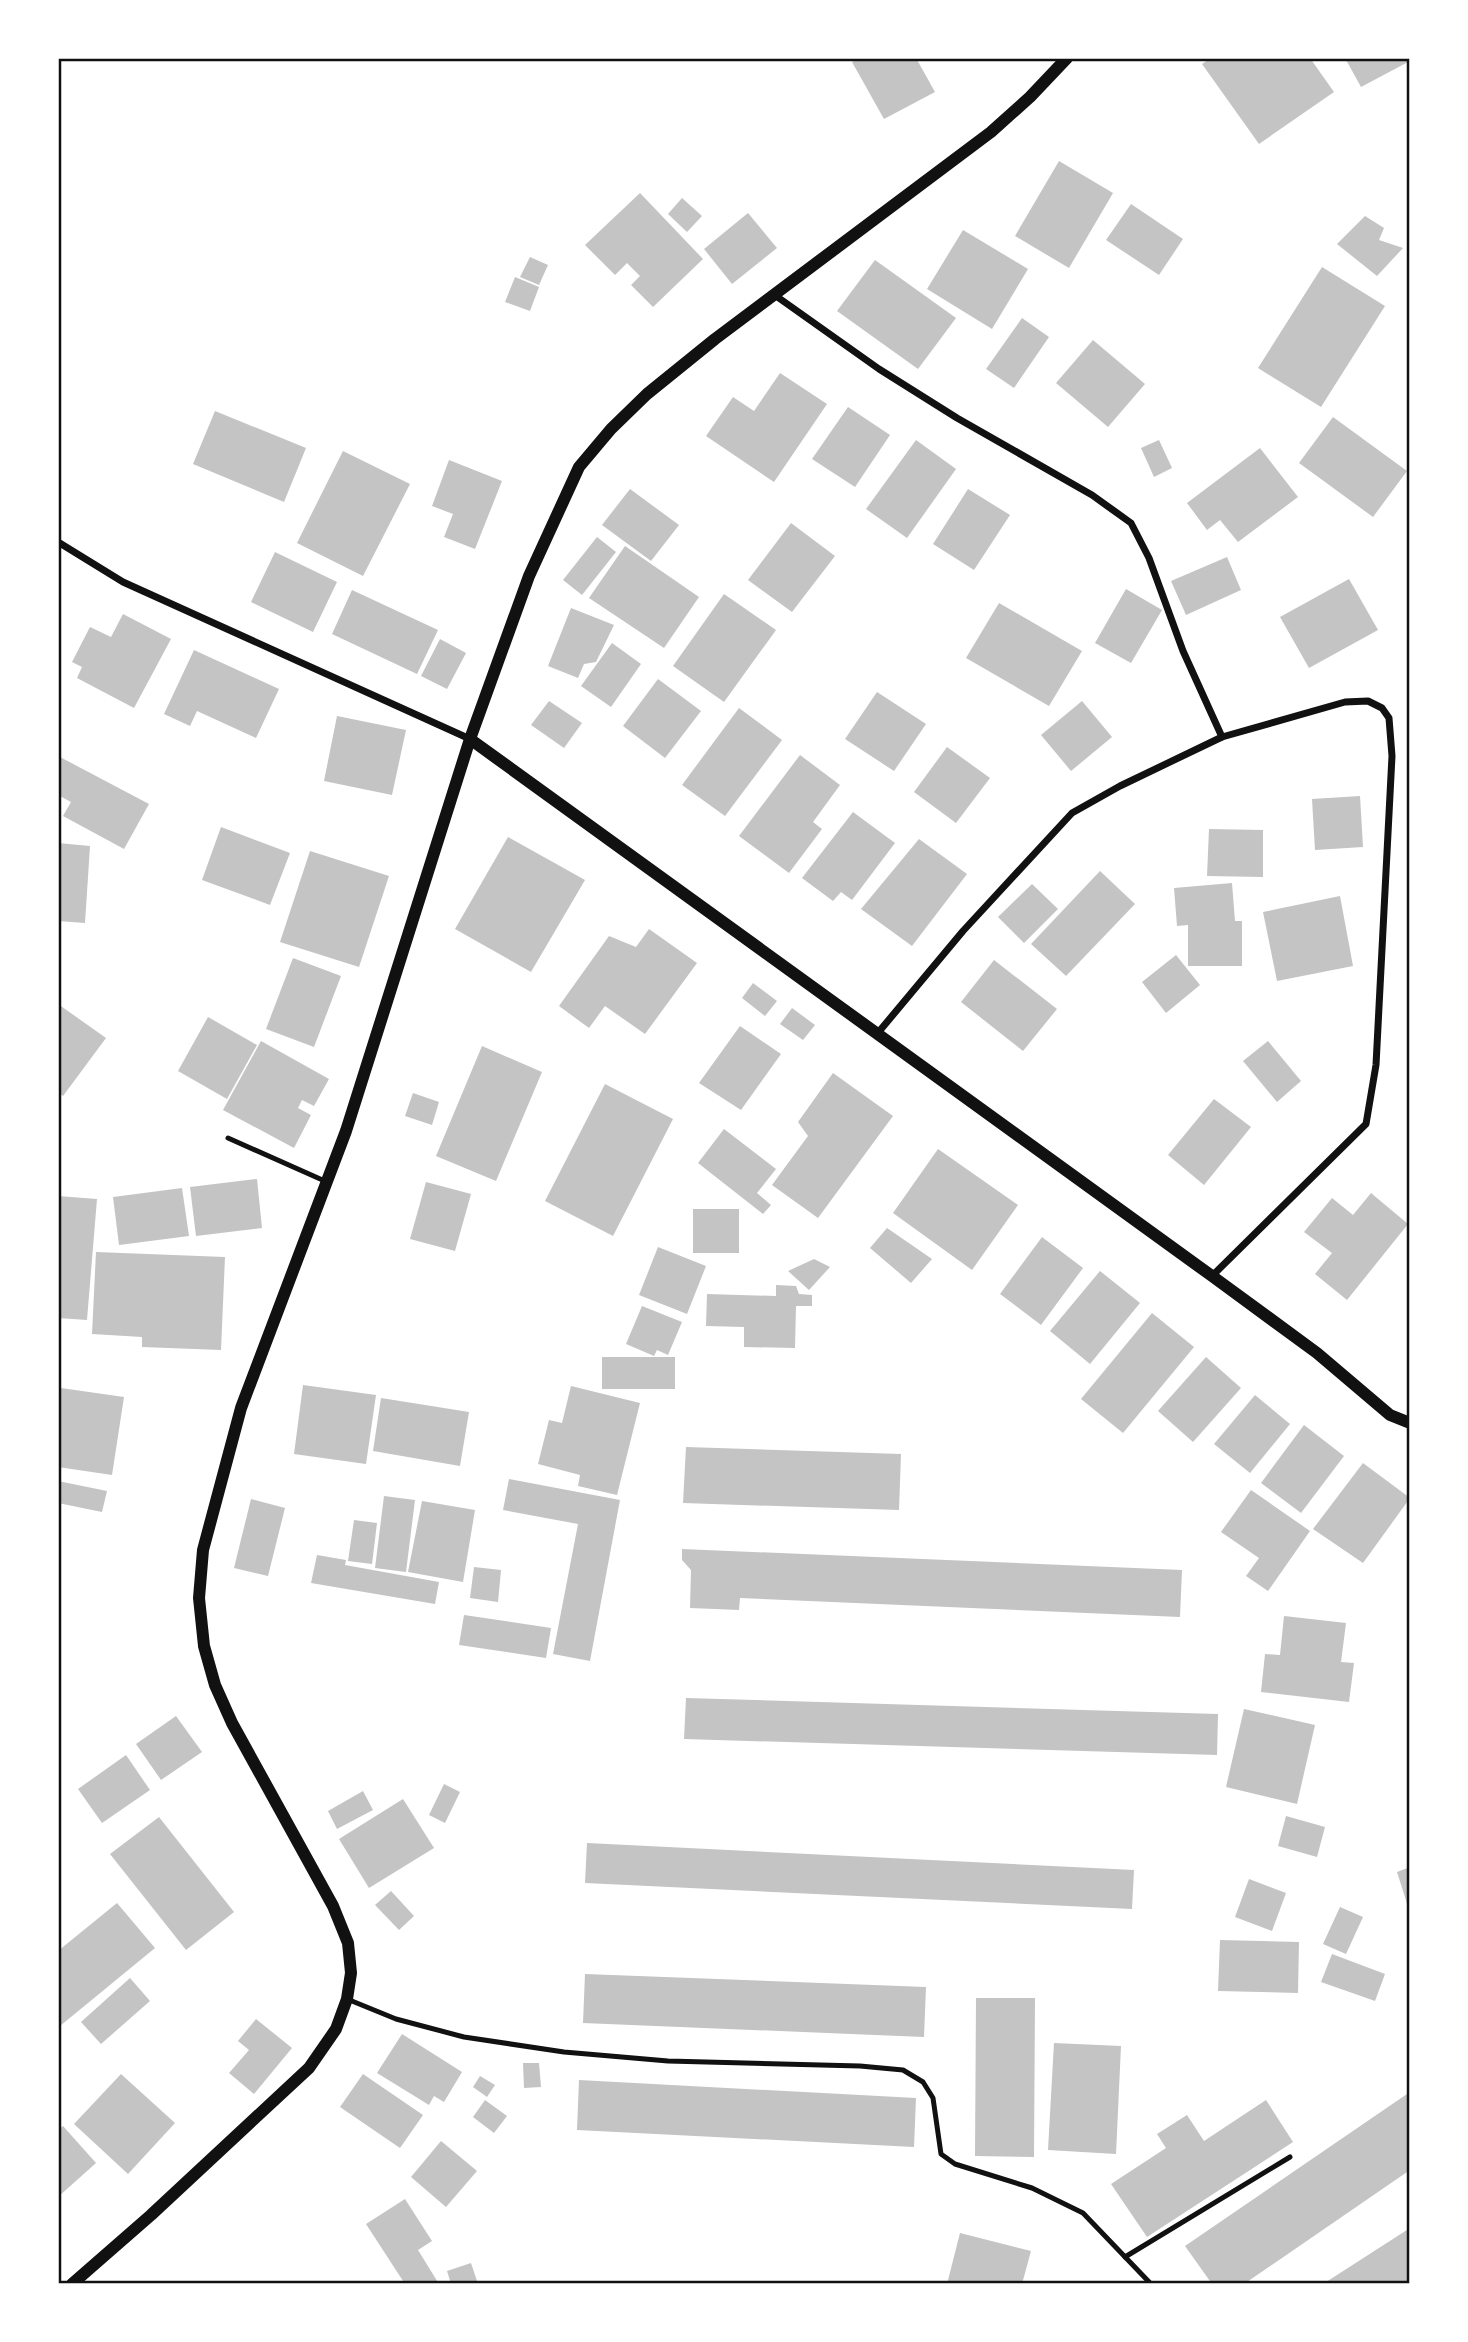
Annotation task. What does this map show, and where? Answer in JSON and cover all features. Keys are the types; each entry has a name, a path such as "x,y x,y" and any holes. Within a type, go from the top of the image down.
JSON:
{"street":[{"path":"72,2284 309,2068 336,2029 347,1999 351,1973 348,1943 333,1906 232,1723 215,1685 204,1646 200,1598 203,1550 241,1408 327,1182 378,1033 470,738 529,576 579,467 611,429 647,394 885,210 991,132 1030,97 1067,58"},
{"path":"776,296 879,369 957,418 1092,495 1131,523 1149,558 1199,690 1222,737"},
{"path":"58,542 123,582 470,738 1317,1353 1390,1415 1410,1423"},
{"path":"877,1034 963,931 1072,813 1120,786 1222,737 1332,706 1368,701 1382,708 1389,718 1392,756 1376,1065 1366,1124 1212,1276"}],"lane":[{"path":"228,1138 327,1182"},
{"path":"347,1999 396,2019 464,2037 564,2052 668,2061 860,2066 903,2070 923,2082 933,2098 941,2154 955,2164 1032,2188 1083,2213 1151,2284"},
{"path":"1125,2257 1290,2157"}],"building":[{"path":"860,58 916,58 935,92 884,119 852,62"},
{"path":"1211,58 1310,58 1334,92 1259,144 1202,64"},
{"path":"1345,58 1410,58 1410,61 1361,87"},
{"path":"1059,161 1113,193 1069,268 1015,236"},
{"path":"640,193 703,259 653,307 631,285 640,276 627,263 615,275 585,245"},
{"path":"682,198 702,216 687,232 668,214"},
{"path":"1131,204 1183,239 1159,275 1106,240"},
{"path":"748,213 777,248 732,284 704,249"},
{"path":"1365,216 1384,228 1379,240 1403,248 1377,276 1337,244"},
{"path":"963,230 1028,269 992,329 927,289"},
{"path":"530,257 548,265 539,285 520,277"},
{"path":"875,260 956,318 918,369 837,311"},
{"path":"1322,267 1385,306 1321,407 1258,368"},
{"path":"515,277 539,287 530,311 505,302"},
{"path":"1022,318 1049,337 1014,388 986,369"},
{"path":"1093,340 1145,384 1108,427 1056,383"},
{"path":"780,373 827,404 774,482 706,436 733,397 754,411"},
{"path":"848,407 890,435 855,487 812,459"},
{"path":"215,411 306,448 284,502 193,464"},
{"path":"1333,417 1407,471 1373,517 1299,463"},
{"path":"916,440 956,469 907,538 866,509"},
{"path":"1159,440 1172,468 1154,477 1141,448"},
{"path":"1260,448 1298,497 1238,542 1220,520 1207,530 1187,503"},
{"path":"343,451 410,484 363,576 297,543"},
{"path":"449,460 502,481 475,549 444,537 453,514 432,506"},
{"path":"630,489 679,525 651,561 602,525"},
{"path":"968,489 1010,515 974,570 933,544"},
{"path":"791,523 835,556 792,612 748,580"},
{"path":"597,537 616,552 582,595 563,580"},
{"path":"625,546 699,597 664,648 589,598"},
{"path":"275,552 337,582 313,632 251,602"},
{"path":"1227,557 1241,590 1186,615 1171,581"},
{"path":"1349,579 1378,630 1309,668 1280,617"},
{"path":"1126,589 1162,610 1131,663 1095,643"},
{"path":"352,590 438,630 417,674 332,634"},
{"path":"724,594 776,630 724,702 673,666"},
{"path":"999,603 1082,651 1049,706 966,658"},
{"path":"571,608 614,625 596,662 584,664 578,678 548,666"},
{"path":"123,614 171,639 134,708 77,678 82,667 72,662 90,627 111,637"},
{"path":"440,639 466,653 447,689 421,676"},
{"path":"612,643 641,664 611,707 581,686"},
{"path":"194,650 279,689 256,738 197,711 190,726 164,714"},
{"path":"658,679 701,711 665,758 623,726"},
{"path":"877,692 926,724 894,771 845,739"},
{"path":"549,701 582,723 564,748 531,725"},
{"path":"1082,701 1112,737 1071,771 1041,735"},
{"path":"739,708 782,740 725,816 682,785"},
{"path":"337,716 406,730 392,795 324,781"},
{"path":"947,747 990,778 956,823 914,792"},
{"path":"800,755 840,785 813,822 822,829 789,873 739,836"},
{"path":"60,757 149,804 124,849 63,816 71,802 58,795"},
{"path":"1360,796 1363,847 1315,850 1312,799"},
{"path":"853,812 895,843 852,900 841,892 833,901 802,878"},
{"path":"221,827 290,853 270,905 202,880"},
{"path":"1209,829 1263,830 1263,877 1207,876"},
{"path":"508,837 585,880 531,972 455,929"},
{"path":"919,839 967,874 912,946 861,909"},
{"path":"58,843 90,846 85,923 58,921"},
{"path":"310,851 389,876 359,967 280,942"},
{"path":"1100,871 1135,904 1066,976 1031,944"},
{"path":"1232,883 1235,921 1242,921 1242,966 1188,966 1188,925 1177,926 1174,888"},
{"path":"1032,884 1058,909 1024,943 998,917"},
{"path":"1340,896 1353,966 1277,981 1263,912"},
{"path":"649,929 697,963 645,1034 605,1006 589,1028 559,1006 609,936 636,947"},
{"path":"1176,955 1200,985 1166,1013 1142,982"},
{"path":"293,958 341,976 314,1047 266,1029"},
{"path":"994,960 1057,1009 1023,1051 961,1002"},
{"path":"753,983 777,1001 765,1016 742,998"},
{"path":"58,1004 106,1038 63,1096 58,1092"},
{"path":"792,1008 815,1025 803,1040 780,1024"},
{"path":"208,1017 257,1045 227,1099 178,1071"},
{"path":"740,1026 781,1054 741,1110 699,1083"},
{"path":"261,1041 329,1079 314,1106 302,1100 298,1108 311,1115 294,1148 223,1110"},
{"path":"1268,1041 1301,1081 1277,1102 1243,1061"},
{"path":"482,1046 542,1072 496,1181 436,1156"},
{"path":"833,1073 893,1116 818,1218 772,1185 808,1136 798,1122"},
{"path":"605,1084 673,1119 613,1236 545,1201"},
{"path":"413,1093 439,1102 432,1125 405,1116"},
{"path":"1214,1099 1251,1127 1204,1185 1168,1155"},
{"path":"724,1129 776,1169 757,1193 771,1205 763,1214 698,1163"},
{"path":"938,1149 1018,1205 972,1270 893,1213"},
{"path":"257,1179 262,1228 196,1236 190,1187"},
{"path":"426,1182 471,1194 455,1251 410,1239"},
{"path":"182,1188 189,1236 119,1245 113,1197"},
{"path":"1371,1193 1408,1224 1347,1300 1315,1274 1332,1253 1304,1232 1332,1198 1353,1215"},
{"path":"58,1196 97,1199 87,1320 58,1318"},
{"path":"693,1209 739,1209 739,1253 693,1253"},
{"path":"887,1228 932,1259 911,1283 870,1248"},
{"path":"1042,1237 1083,1268 1041,1325 1000,1294"},
{"path":"658,1247 706,1266 687,1314 639,1295"},
{"path":"96,1252 225,1257 221,1350 142,1347 142,1337 92,1334"},
{"path":"814,1259 830,1267 809,1290 788,1271"},
{"path":"1100,1271 1140,1303 1090,1364 1050,1331"},
{"path":"776,1285 796,1286 799,1294 812,1295 812,1306 796,1306 795,1348 744,1347 744,1327 706,1326 707,1294 776,1296"},
{"path":"642,1306 682,1322 668,1355 657,1350 654,1356 626,1344"},
{"path":"1152,1313 1194,1347 1123,1433 1081,1399"},
{"path":"602,1357 675,1357 675,1389 602,1389"},
{"path":"1206,1357 1241,1388 1193,1442 1158,1411"},
{"path":"303,1385 376,1395 366,1464 294,1454"},
{"path":"571,1386 640,1403 617,1495 578,1486 580,1475 538,1464 549,1420 562,1423"},
{"path":"61,1388 124,1397 112,1475 58,1467 58,1409"},
{"path":"1255,1395 1290,1424 1250,1473 1214,1444"},
{"path":"381,1398 469,1412 460,1466 373,1451"},
{"path":"1304,1425 1344,1456 1301,1513 1261,1483"},
{"path":"686,1447 901,1454 899,1510 683,1503"},
{"path":"1363,1463 1410,1498 1363,1563 1313,1529"},
{"path":"509,1479 620,1500 590,1661 553,1654 578,1524 503,1510"},
{"path":"58,1481 107,1491 102,1512 58,1503"},
{"path":"1251,1490 1310,1531 1268,1591 1246,1576 1259,1558 1221,1532"},
{"path":"384,1496 415,1500 406,1572 375,1568"},
{"path":"251,1499 285,1508 268,1576 234,1568"},
{"path":"422,1501 475,1510 463,1582 408,1572"},
{"path":"354,1520 377,1523 372,1564 348,1561"},
{"path":"682,1549 1182,1570 1180,1617 740,1598 739,1610 690,1608 691,1570 682,1560"},
{"path":"317,1555 346,1560 345,1565 439,1582 435,1604 311,1583"},
{"path":"474,1567 501,1570 498,1602 470,1598"},
{"path":"464,1615 551,1628 546,1658 459,1645"},
{"path":"1284,1616 1346,1623 1341,1662 1354,1663 1349,1702 1261,1692 1265,1654 1280,1655"},
{"path":"686,1698 1218,1714 1217,1755 684,1739"},
{"path":"1244,1709 1315,1725 1297,1804 1226,1787"},
{"path":"176,1716 202,1752 161,1780 136,1744"},
{"path":"126,1755 150,1790 102,1823 78,1789"},
{"path":"444,1784 460,1792 445,1823 429,1815"},
{"path":"363,1791 373,1810 337,1829 328,1811"},
{"path":"403,1799 434,1848 369,1888 339,1839"},
{"path":"1286,1816 1325,1827 1317,1857 1278,1846"},
{"path":"159,1817 234,1912 186,1950 110,1854"},
{"path":"587,1843 1134,1870 1132,1909 585,1883"},
{"path":"1410,1867 1410,1913 1397,1872"},
{"path":"1249,1879 1286,1893 1272,1931 1235,1917"},
{"path":"391,1891 414,1916 399,1930 375,1905"},
{"path":"117,1903 155,1948 60,2026 58,1951"},
{"path":"1340,1907 1363,1917 1346,1954 1323,1944"},
{"path":"1220,1940 1299,1942 1298,1993 1218,1991"},
{"path":"1332,1954 1385,1974 1375,2001 1321,1982"},
{"path":"585,1974 926,1987 924,2037 583,2023"},
{"path":"130,1978 150,2001 101,2044 81,2022"},
{"path":"976,1998 1035,1998 1034,2157 975,2156"},
{"path":"256,2019 292,2048 254,2094 229,2073 249,2050 238,2041"},
{"path":"402,2034 462,2072 444,2102 434,2096 429,2105 377,2073"},
{"path":"1054,2043 1121,2046 1116,2154 1048,2150"},
{"path":"523,2063 539,2063 541,2087 524,2088"},
{"path":"121,2074 175,2123 128,2174 74,2124"},
{"path":"363,2074 423,2115 400,2148 340,2107"},
{"path":"480,2076 495,2085 487,2097 473,2087"},
{"path":"579,2080 916,2098 914,2147 577,2130"},
{"path":"1407,2094 1410,2098 1410,2170 1244,2284 1212,2284 1185,2246"},
{"path":"485,2100 507,2116 494,2133 473,2117"},
{"path":"1266,2100 1293,2142 1147,2237 1111,2184 1166,2148 1157,2134 1187,2115 1204,2141"},
{"path":"63,2126 96,2163 58,2197 58,2130"},
{"path":"441,2141 477,2171 446,2207 411,2177"},
{"path":"405,2199 432,2241 418,2250 439,2284 405,2284 366,2224"},
{"path":"1410,2228 1410,2284 1323,2284"},
{"path":"960,2233 1031,2251 1022,2284 947,2284"},
{"path":"471,2263 478,2284 451,2284 447,2271"}]}
